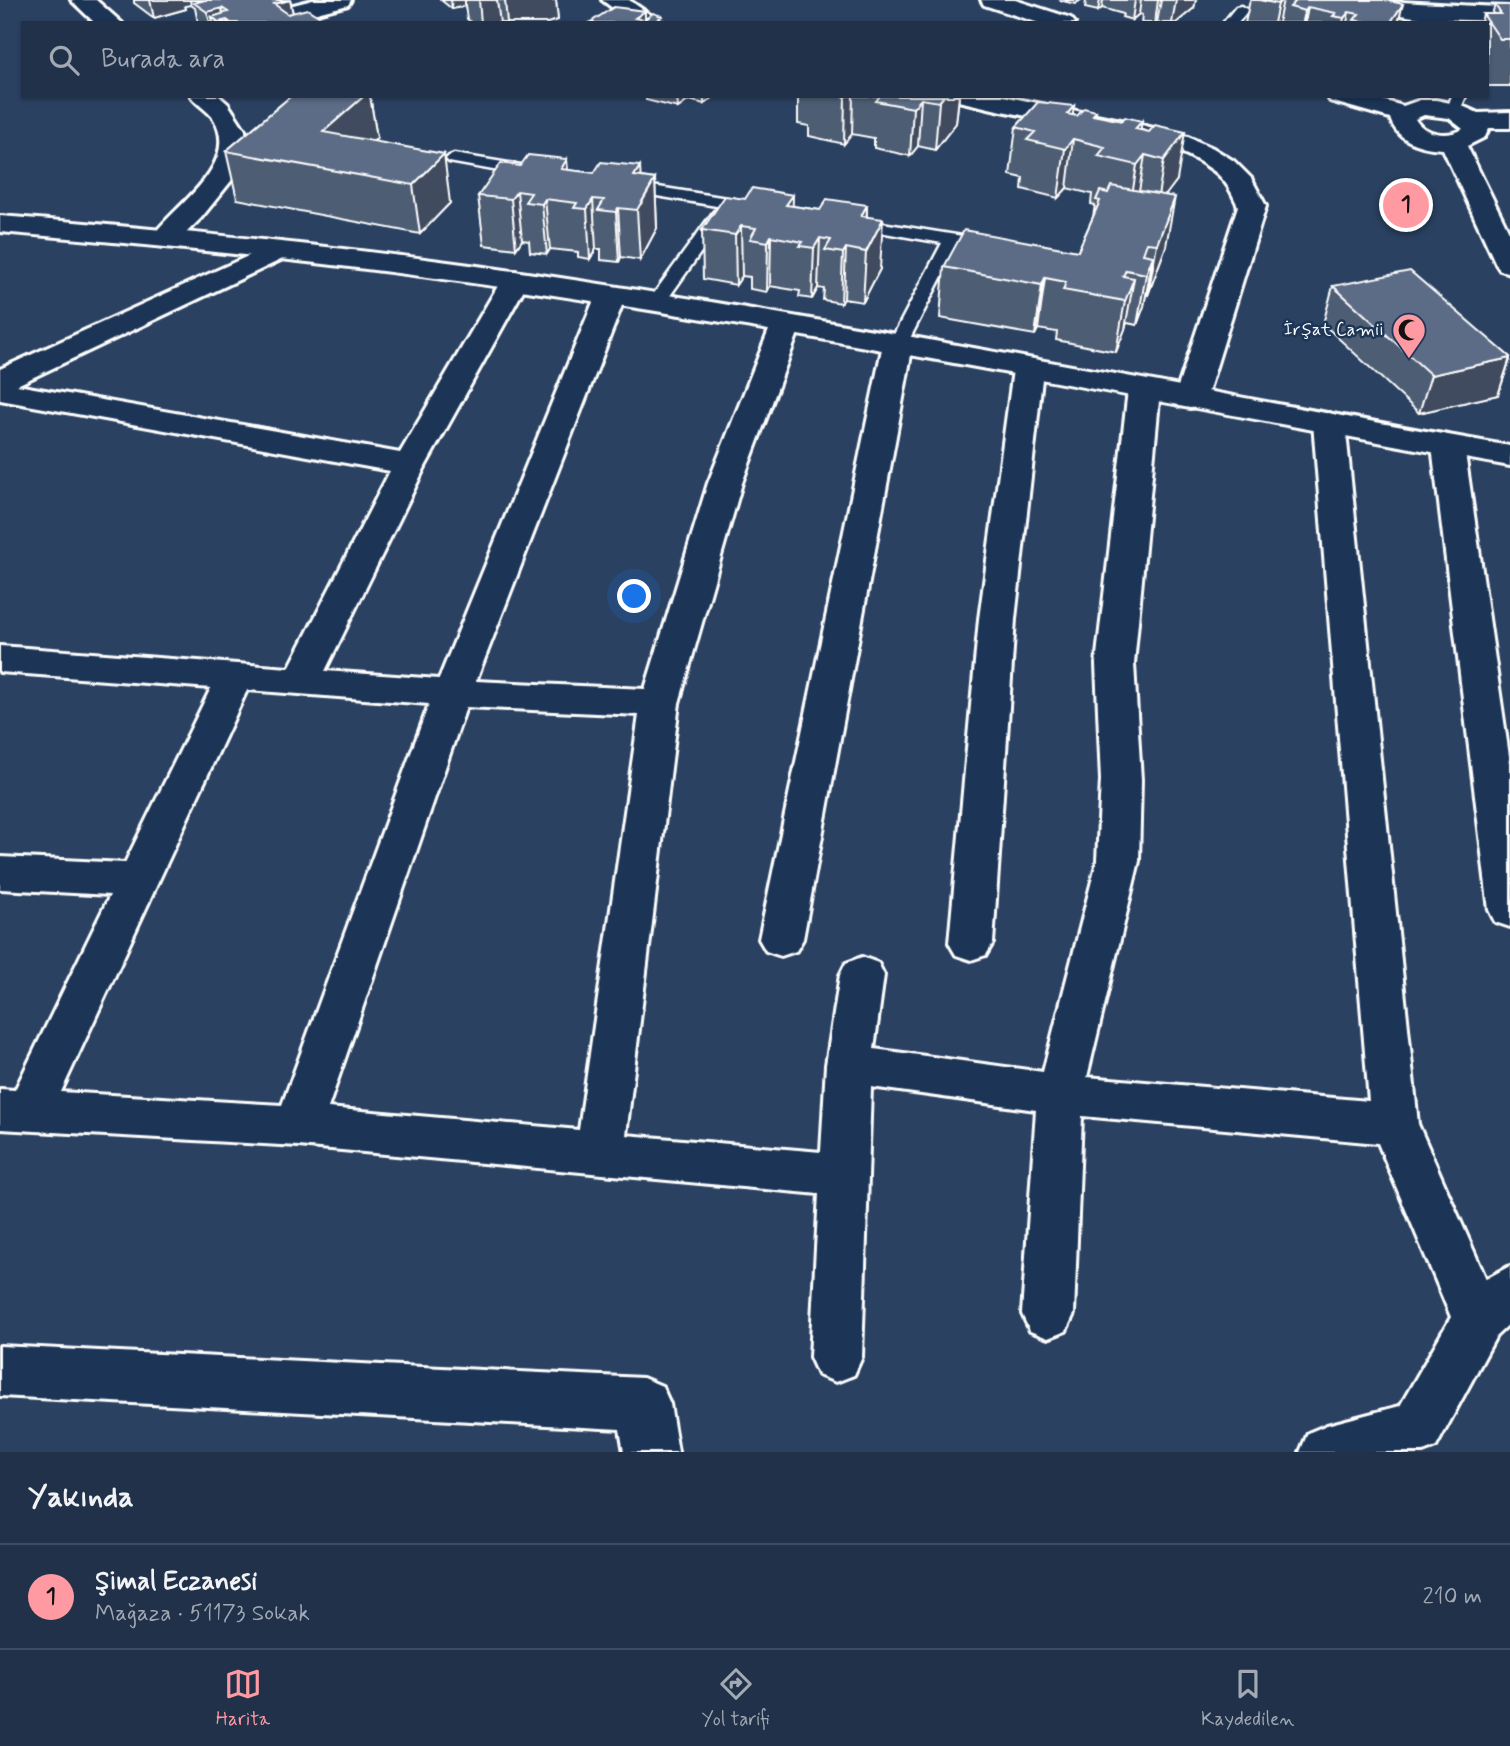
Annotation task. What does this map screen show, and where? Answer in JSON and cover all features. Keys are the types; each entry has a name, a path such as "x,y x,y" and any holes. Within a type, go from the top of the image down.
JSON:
{"street":[{"path":"82,0 108,21"},
{"path":"258,21 340,0"},
{"path":"612,0 647,21"},
{"path":"992,0 1057,21"},
{"path":"1347,0 1427,12 1510,14"},
{"path":"166,237 203,198 228,165 235,136 224,113 205,98"},
{"path":"976,98 1165,138 1211,157 1235,175 1243,185 1252,206 1190,398"},
{"path":"1346,98 1405,114 1431,108 1461,109 1510,120"},
{"path":"1405,114 1403,123 1415,134 1439,141 1452,141 1472,137 1476,126 1461,109"},
{"path":"1452,141 1510,264"},
{"path":"0,224 166,237 515,280 898,344 1028,370 1510,456"},
{"path":"0,381 279,250"},
{"path":"302,680 411,465 515,280"},
{"path":"298,1126 452,693 611,295"},
{"path":"600,1152 660,702 726,483 786,325"},
{"path":"781,939 898,344"},
{"path":"971,943 997,619 1028,370"},
{"path":"1048,1314 1060,1094 1118,861 1121,780 1115,664 1144,390"},
{"path":"0,391 411,465"},
{"path":"1327,1452 1418,1440 1494,1305 1394,1124 1329,423"},
{"path":"1448,446 1510,910"},
{"path":"6,671 235,676 452,693 660,702"},
{"path":"235,676 138,880 14,1110 298,1126 843,1175"},
{"path":"0,873 138,880"},
{"path":"836,1357 849,1065 862,975"},
{"path":"849,1065 1060,1094 1394,1124"},
{"path":"0,1371 643,1405 651,1452"}],"lane":[{"path":"1232,21 1241,10"},
{"path":"454,159 550,175"},
{"path":"605,184 767,210"},
{"path":"656,303 728,203"},
{"path":"833,220 1004,248"},
{"path":"898,344 952,240"}],"building":[{"path":"205,0 289,0 274,4 288,14 307,9 325,20 218,21 212,17 228,12 222,8 207,12 194,3"},
{"path":"1259,0 1282,0 1278,4"},
{"path":"1291,0 1385,0 1403,4 1391,21 1361,21 1354,20 1359,14 1349,12 1344,18 1333,16 1336,13 1308,7 1305,11 1290,7 1296,1"},
{"path":"1495,5 1510,5 1510,39 1500,39 1483,14 1501,14"},
{"path":"614,7 645,11 635,18 644,20 653,13 662,16 658,19 666,21 592,21"},
{"path":"289,98 362,98 323,132 444,154 413,185 226,151"},
{"path":"878,98 942,98 939,102 921,99 913,108 876,101"},
{"path":"1038,102 1074,106 1067,114 1077,116 1084,108 1096,111 1093,115 1122,121 1125,117 1142,121 1135,129 1149,132 1155,125 1185,132 1164,160 1145,155 1137,165 1098,156 1105,147 1073,139 1065,149 1027,140 1035,132 1016,127"},
{"path":"528,155 567,159 561,169 594,173 601,162 640,166 634,176 655,179 637,210 598,210 604,200 593,199 587,209 574,208 577,203 545,199 542,204 525,202 531,193 517,191 511,199 478,196 501,163 520,166"},
{"path":"1111,186 1175,197 1157,244 1147,243 1143,254 1153,256 1146,274 1126,270 1123,276 1134,278 1125,301 1063,290 1066,282 1045,278 1042,285 944,267 964,230 1078,251 1100,201 1096,200 1100,191 1108,193"},
{"path":"752,188 793,195 786,205 820,210 827,199 867,205 861,216 883,219 866,252 846,248 843,253 825,250 831,240 820,238 814,248 800,246 803,242 771,236 768,242 750,239 756,228 741,226 735,235 702,230 725,196 745,199"},
{"path":"1410,271 1510,358 1431,375 1333,286"}],"place":[{"name":"Şimal Eczanesi","path":"1406,205"},
{"name":"İrşat Camii","path":"1409,360"}]}
